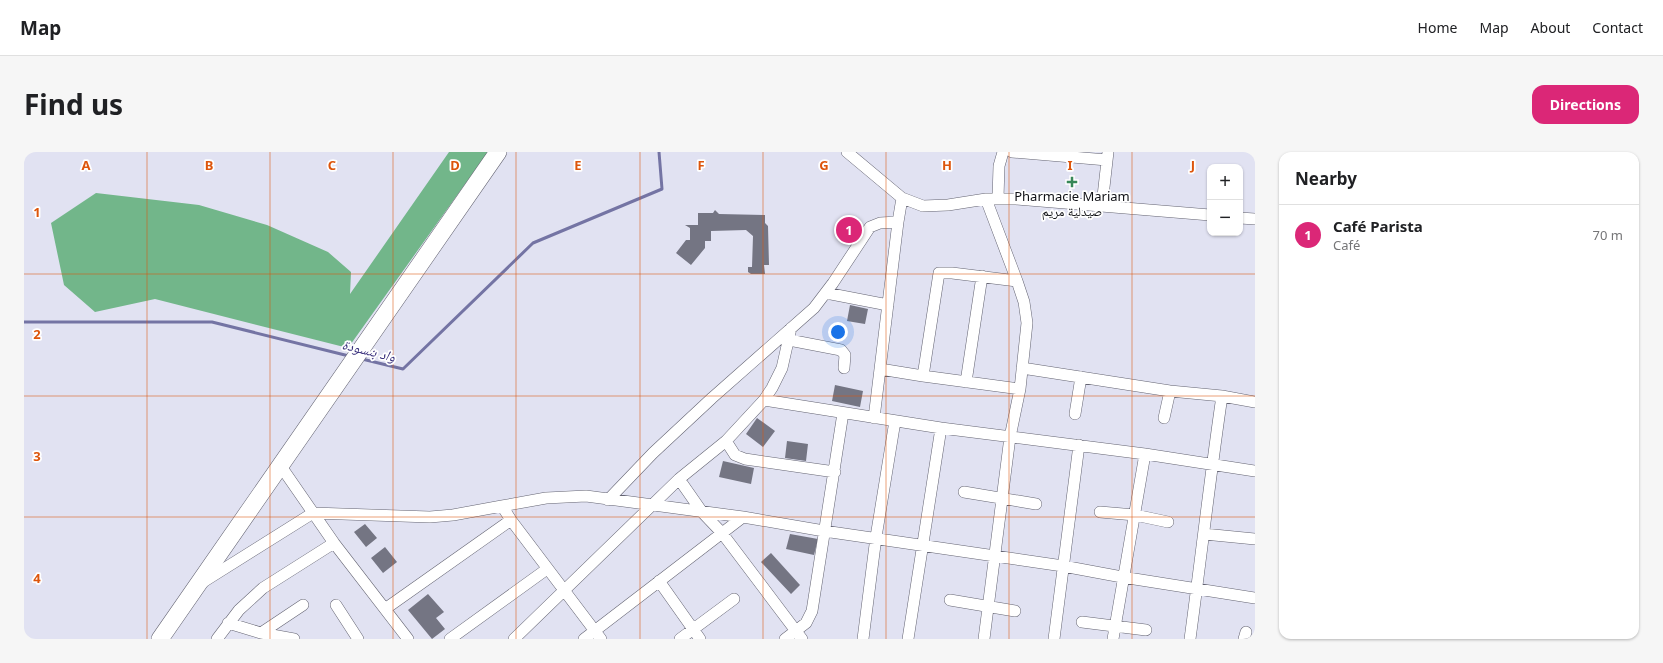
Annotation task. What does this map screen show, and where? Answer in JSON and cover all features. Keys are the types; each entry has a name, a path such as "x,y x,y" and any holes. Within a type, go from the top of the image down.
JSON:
{"main road":[{"path":"160,639 498,152"}],"street":[{"path":"847,152 902,198 915,204 928,207 998,198 1102,205 1207,215"},
{"path":"998,198 999,166 1003,152"},
{"path":"1012,152 1107,156 1102,205"},
{"path":"874,418 902,198"},
{"path":"984,639 1010,437 1020,389 1027,322 1025,307 1017,281 986,199"},
{"path":"1243,218 1255,219"},
{"path":"608,500 674,433 814,308 826,293 870,227 886,222 898,222"},
{"path":"922,376 939,273 947,272 1017,281"},
{"path":"966,382 982,276"},
{"path":"826,293 888,305"},
{"path":"514,639 651,505 679,479 726,441 764,400 780,374 791,328"},
{"path":"789,340 842,350 846,355 844,368"},
{"path":"1022,368 1170,391 1222,396 1255,402"},
{"path":"880,369 1020,389"},
{"path":"1075,414 1081,377"},
{"path":"1164,418 1170,391"},
{"path":"1190,639 1222,396"},
{"path":"764,400 941,428 1145,454 1255,471"},
{"path":"785,639 799,635 811,614 835,472 843,413"},
{"path":"864,639 876,537 895,421"},
{"path":"908,639 941,428"},
{"path":"726,441 730,450 735,455 746,459 835,472"},
{"path":"1054,639 1062,566 1079,445"},
{"path":"1113,639 1122,577 1135,515 1145,454"},
{"path":"280,466 334,543 408,639"},
{"path":"679,479 702,512 722,533 799,635"},
{"path":"964,492 1036,504"},
{"path":"198,585 314,513 430,517 453,515 564,496 586,496 744,517 876,537 1255,598"},
{"path":"502,506 598,635"},
{"path":"1100,512 1135,515 1168,522"},
{"path":"584,639 598,635 659,582 744,517"},
{"path":"385,609 511,520"},
{"path":"1204,534 1255,539"},
{"path":"217,639 239,610 263,588 334,543"},
{"path":"450,639 547,568"},
{"path":"659,582 700,639"},
{"path":"680,639 734,599"},
{"path":"950,600 1015,611"},
{"path":"261,633 303,605"},
{"path":"336,605 358,639"},
{"path":"1082,622 1146,630"},
{"path":"228,623 261,633 294,639"}],"green space":[{"path":"449,152 488,152 348,348 155,299 95,312 64,285 51,223 96,193 199,205 267,225 328,252 351,272 350,294"}],"building":[{"path":"715,210 719,214 765,215 765,223 768,226 769,265 764,265 765,274 751,274 748,272 748,267 752,267 753,236 746,230 711,231 711,241 705,241 705,248 691,265 676,253 686,240 690,240 690,228 685,225 698,225 698,213 713,213"},
{"path":"850,305 868,309 865,324 847,321"},
{"path":"835,385 863,391 860,407 832,401"},
{"path":"757,418 775,431 763,447 746,434"},
{"path":"787,441 808,444 806,461 785,458"},
{"path":"723,461 754,468 751,484 719,477"},
{"path":"365,524 377,538 366,547 354,532"},
{"path":"790,534 818,539 814,555 786,549"},
{"path":"385,547 397,562 383,573 371,558"},
{"path":"771,553 800,585 791,594 761,562"},
{"path":"428,594 444,612 436,618 445,629 432,639 408,610"}],"waterway":[{"name":"واد بنسودة","path":"362,359 403,369 533,243 662,189 659,152"},
{"name":"واد بنسودة","path":"24,322 212,322 349,356"}],"place":[{"name":"Pharmacie Mariam صيدلية مريم","path":"1072,182"},
{"name":"Café Parista","path":"849,230"}]}
